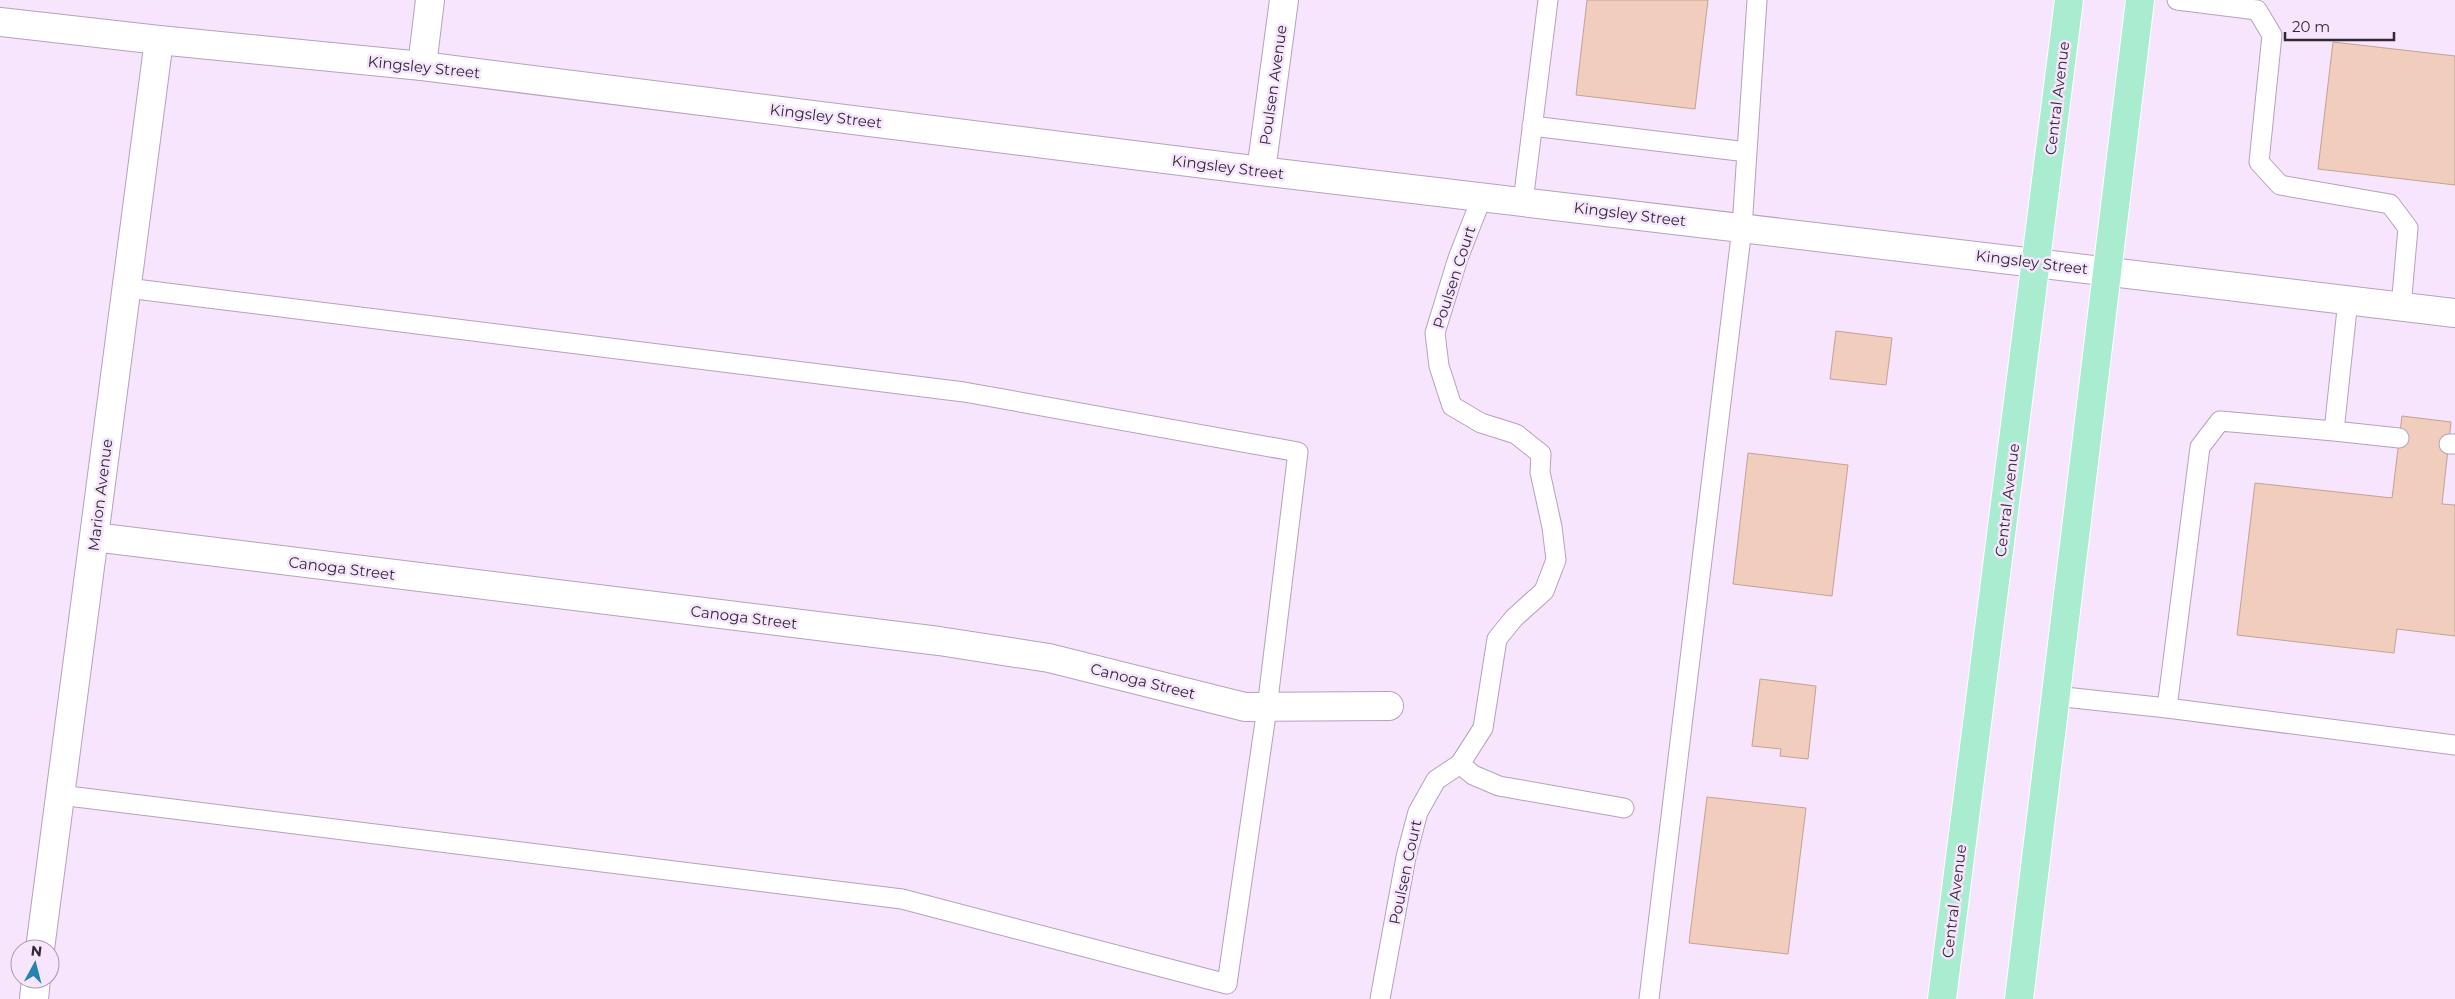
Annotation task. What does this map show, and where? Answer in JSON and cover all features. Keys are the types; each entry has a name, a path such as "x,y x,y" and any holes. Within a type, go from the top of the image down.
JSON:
{"main road":[{"path":"422,66 430,0"},
{"name":"Poulsen Avenue","path":"1261,171 1284,0"},
{"name":"Central Avenue","path":"1942,999 2069,0"},
{"path":"2019,999 2140,0"},
{"name":"Kingsley Street","path":"0,22 422,66 1261,171 2455,313"},
{"name":"Marion Avenue","path":"41,939 159,40"},
{"name":"Canoga Street","path":"94,537 940,641 1049,658 1245,707 1389,706"}],"lane":[{"path":"1523,202 1548,0"},
{"path":"1649,999 1742,228 1757,0"},
{"path":"2177,0 2258,10 2272,35 2259,162 2280,185 2390,204 2408,228 2401,306"},
{"path":"1532,126 1747,152"},
{"name":"Poulsen Court","path":"1380,999 1406,857 1418,812 1436,780 1460,764 1483,728 1497,639 1514,618 1544,591 1556,560 1552,527 1540,472 1541,454 1516,434 1481,423 1452,406 1439,366 1435,333 1458,258 1482,197"},
{"path":"60,795 902,899 1227,984 1267,708 1298,452 964,392 126,288"},
{"path":"2334,431 2348,300"},
{"path":"2167,708 2200,447 2220,421 2399,438"},
{"path":"2055,696 2167,708 2455,745"},
{"path":"1460,764 1473,775 1499,786 1624,808"}],"building":[{"path":"1587,0 1708,0 1695,109 1576,95"},
{"path":"2333,42 2455,56 2455,185 2318,169"},
{"path":"1836,331 1892,338 1886,385 1830,379"},
{"path":"2402,416 2451,422 2442,504 2455,505 2455,636 2397,629 2394,653 2237,635 2255,483 2392,498"},
{"path":"1748,453 1848,465 1832,596 1733,584"},
{"path":"1760,679 1816,686 1808,759 1780,756 1781,749 1752,746"},
{"path":"1707,797 1806,808 1788,954 1689,943"}]}
